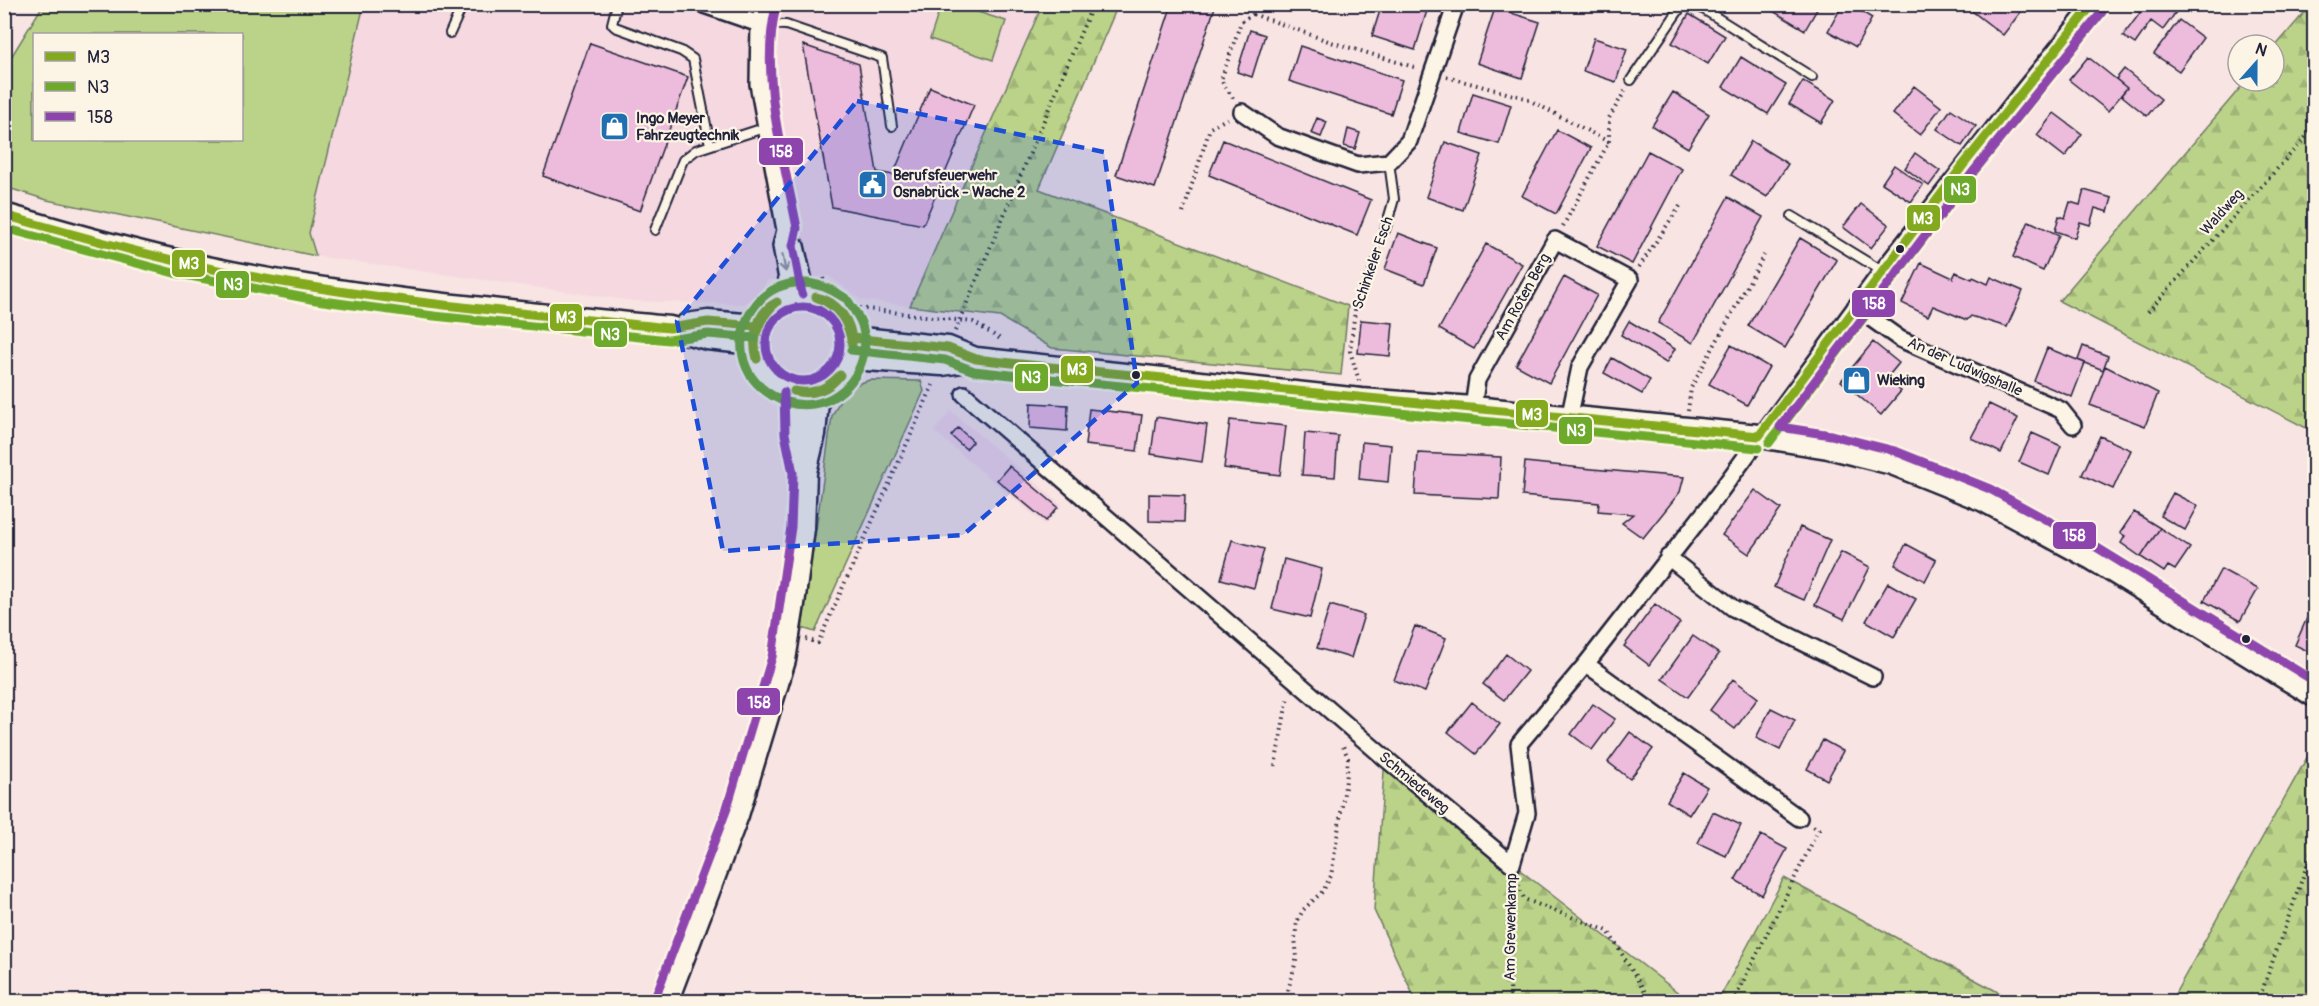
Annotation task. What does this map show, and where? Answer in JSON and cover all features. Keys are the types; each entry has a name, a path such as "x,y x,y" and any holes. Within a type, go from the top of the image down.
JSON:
{"street":[{"path":"701,4 759,24"},
{"path":"764,4 759,24 758,84 785,230 781,246 799,295"},
{"path":"1242,112 1277,136 1358,165 1389,162 1409,141 1456,4"},
{"name":"Am Grewenkamp","path":"1512,864 1527,813 1519,744 1586,664 1711,504 1882,272 2020,93 2093,4"},
{"path":"4,215 95,242 203,267 306,285 422,302 670,328 708,322 755,334"},
{"path":"785,230 796,246 800,263 799,295"},
{"name":"Am Roten Berg","path":"1473,408 1477,380 1555,240 1630,280"},
{"path":"1569,419 1580,367 1630,280"},
{"path":"799,295 823,298 838,308 850,328 851,348 845,371 833,383 807,392 786,391 772,382 761,371 755,355 755,334 765,311 775,303 799,295"},
{"name":"An der Ludwigshalle","path":"1855,308 1900,339 2061,410 2073,425"},
{"path":"851,348 948,348 976,359"},
{"path":"851,348 942,364 976,359 1361,400 1473,408 1759,436 1828,447 1892,463 1984,500 2090,557 2314,695"},
{"path":"666,1002 737,815 784,660 803,528 805,472 814,434 807,392"},
{"name":"Schmiedeweg","path":"964,394 1292,678 1512,864"},
{"path":"1668,557 1733,608 1873,677"},
{"path":"1586,664 1799,818"}],"lane":[{"path":"450,33 463,4"},
{"path":"617,4 612,24 615,27 681,51 693,59 710,145"},
{"path":"1631,80 1683,4"},
{"path":"1695,4 1812,77"},
{"path":"759,24 786,25 882,58 892,126"},
{"path":"655,230 683,160 696,150 767,127"},
{"name":"Schinkeler Esch","path":"1385,230 1394,199 1389,162"},
{"path":"1792,216 1882,272"}],"path":[{"path":"948,348 1093,4"},
{"path":"1183,213 1210,128 1242,112 1221,80 1241,22 1253,14 1256,4"},
{"path":"1253,14 1331,42 1525,98 1609,142"},
{"path":"1555,240 1609,142 1609,118 1631,80"},
{"name":"Waldweg","path":"2148,312 2314,128"},
{"path":"1630,280 1680,206"},
{"name":"Schinkeler Esch","path":"1361,400 1359,378 1350,351 1356,303 1385,230"},
{"path":"1685,429 1691,388 1764,255"},
{"path":"800,263 814,260 824,282 859,308 973,322 1020,349 1030,365"},
{"path":"788,633 818,643 937,376"},
{"path":"1275,766 1292,678"},
{"path":"1288,698 1297,705"},
{"path":"1285,1002 1297,957 1295,938 1297,921 1303,910 1323,891 1331,876 1347,774 1348,758 1342,744"},
{"path":"1733,1002 1819,829 1799,818"},
{"path":"2258,1002 2314,846"},
{"path":"1512,864 1524,899 1608,932 1651,1002"},
{"name":"Am Grewenkamp","path":"1510,1002 1512,864"}],"highlighted area":[{"path":"857,101 1104,152 1137,383 963,535 723,551 677,321"}],"shaded area":[{"path":"1031,4 1042,8 910,306 862,300 829,276 767,280 759,296 743,304 634,301 316,256 309,233 364,5"},
{"path":"951,411 1062,505 1045,525 934,431"}],"green space":[{"path":"1031,4 1118,5 1039,189 1348,306 1341,375 1052,348 1000,317 910,306 1041,8"},
{"path":"43,5 364,5 309,233 316,256 47,200 5,187 5,67"},
{"path":"941,5 956,5 1006,21 993,60 930,39"},
{"path":"2311,5 2314,5 2314,432 2059,301 2236,93 2286,93 2286,34"},
{"path":"870,380 921,381 924,391 815,632 802,628 832,416 850,388"},
{"path":"2314,745 2314,1001 2171,1001"},
{"path":"1385,758 1512,864 1689,1001 1416,1001 1374,910"},
{"path":"1784,878 2015,1001 1718,1001"}],"building":[{"path":"1172,4 1207,4 1215,7 1155,188 1116,175"},
{"path":"1382,4 1429,4 1415,50 1372,36"},
{"path":"1768,4 1820,4 1805,30 1766,7"},
{"path":"1843,4 1849,4 1872,18 1856,47 1828,31"},
{"path":"1977,4 2027,4 2003,35 1972,11"},
{"path":"2131,4 2174,4 2179,8 2163,30 2151,21 2135,44 2123,36 2140,13 2130,6"},
{"path":"1495,8 1540,22 1522,78 1477,63"},
{"path":"1689,14 1725,36 1708,64 1672,43"},
{"path":"2179,20 2203,38 2179,71 2154,54"},
{"path":"1250,30 1265,35 1252,77 1237,72"},
{"path":"1594,38 1627,49 1616,82 1583,71"},
{"name":"Ingo Meyer Fahrzeugtechnik","path":"590,43 688,77 640,211 543,176"},
{"path":"803,45 859,64 877,172 893,175 930,87 974,105 923,225 832,207"},
{"path":"1300,46 1402,80 1391,114 1289,81"},
{"path":"1741,57 1786,85 1768,114 1723,87"},
{"path":"2088,57 2127,88 2108,111 2069,80"},
{"path":"2124,69 2161,99 2147,116 2121,95 2127,88 2116,79"},
{"path":"1803,81 1835,100 1821,123 1789,104"},
{"path":"1914,86 1941,107 1920,135 1893,114"},
{"path":"1673,92 1709,114 1688,148 1652,126"},
{"path":"1473,93 1511,105 1499,144 1461,133"},
{"path":"1951,109 1976,126 1962,146 1937,129"},
{"path":"2054,113 2082,134 2065,157 2037,135"},
{"path":"1317,118 1327,122 1321,137 1311,133"},
{"path":"1348,129 1360,133 1355,149 1344,146"},
{"path":"1557,130 1591,148 1556,214 1522,196"},
{"path":"1223,140 1371,200 1357,235 1209,175"},
{"path":"1751,141 1788,164 1767,197 1731,175"},
{"path":"1445,142 1482,155 1463,210 1426,197"},
{"path":"1648,151 1682,169 1632,264 1597,246"},
{"path":"1915,153 1940,171 1929,186 1905,168"},
{"path":"1894,165 1923,185 1911,202 1882,183"},
{"path":"2084,190 2112,198 2108,212 2095,208 2090,225 2080,222 2075,238 2055,231 2059,216 2065,218 2070,202 2080,205"},
{"path":"1728,197 1763,217 1693,343 1658,323"},
{"path":"1861,204 1889,225 1871,248 1843,227"},
{"path":"2029,221 2059,235 2043,271 2013,257"},
{"path":"1398,233 1437,248 1424,284 1385,269"},
{"path":"1800,238 1837,260 1785,348 1748,326"},
{"path":"1486,244 1522,264 1474,349 1439,329"},
{"path":"1921,263 1953,278 1956,272 1988,284 1991,277 2023,291 2007,327 1971,316 1967,320 1933,306 1928,316 1902,303"},
{"path":"1564,277 1597,295 1549,383 1516,365"},
{"path":"1361,320 1393,323 1390,356 1358,353"},
{"path":"1629,321 1675,349 1666,363 1621,335"},
{"path":"1873,342 1899,363 1886,379 1901,391 1881,415 1841,381"},
{"path":"1731,345 1769,367 1747,405 1709,384"},
{"path":"2083,346 2108,356 2103,370 2078,360"},
{"path":"2047,348 2085,363 2072,397 2034,381"},
{"path":"1612,358 1650,380 1642,394 1604,373"},
{"path":"2105,366 2158,393 2145,426 2090,405"},
{"path":"1031,403 1068,405 1067,431 1030,428"},
{"path":"1989,404 2018,418 2001,453 1971,438"},
{"path":"1089,409 1142,415 1137,451 1085,445"},
{"path":"1156,417 1207,425 1202,462 1151,454"},
{"path":"1230,420 1286,426 1280,475 1224,468"},
{"path":"958,428 973,441 966,449 951,436"},
{"path":"1305,433 1338,436 1335,477 1302,475"},
{"path":"2032,433 2061,446 2049,475 2019,462"},
{"path":"2100,436 2131,450 2113,489 2082,475"},
{"path":"1362,442 1391,445 1388,482 1359,479"},
{"path":"1418,453 1501,457 1499,499 1415,495"},
{"path":"1525,462 1684,477 1680,492 1643,538 1622,523 1633,514 1598,511 1599,503 1522,496"},
{"path":"1009,466 1058,507 1046,521 997,480"},
{"path":"1755,490 1781,509 1749,554 1722,535"},
{"path":"2173,493 2198,506 2185,530 2160,516"},
{"path":"1149,494 1185,495 1184,522 1149,521"},
{"path":"2134,512 2160,528 2141,557 2121,543 2125,536 2120,533"},
{"path":"1800,527 1830,540 1804,600 1774,587"},
{"path":"2160,528 2190,548 2175,570 2168,566 2164,572 2141,557"},
{"path":"1232,540 1264,549 1254,588 1221,579"},
{"path":"1906,544 1936,560 1925,581 1895,565"},
{"path":"1841,552 1870,567 1844,619 1815,605"},
{"path":"1284,559 1322,569 1310,618 1272,609"},
{"path":"2221,569 2258,589 2240,621 2204,601"},
{"path":"1888,583 1916,599 1894,637 1866,621"},
{"path":"1655,604 1680,623 1649,665 1624,646"},
{"path":"1330,605 1364,615 1351,658 1317,648"},
{"path":"2307,618 2314,622 2314,654 2295,645"},
{"path":"1415,626 1446,638 1425,692 1394,680"},
{"path":"1693,636 1719,654 1688,697 1662,679"},
{"path":"1506,654 1527,671 1504,700 1483,684"},
{"path":"1733,679 1758,698 1735,729 1710,710"},
{"path":"1472,702 1500,724 1476,754 1448,732"},
{"path":"1593,704 1615,719 1592,750 1571,734"},
{"path":"1771,708 1795,720 1780,750 1756,738"},
{"path":"1630,732 1653,749 1630,779 1608,762"},
{"path":"1823,740 1843,751 1827,780 1807,769"},
{"path":"1684,773 1707,787 1689,815 1667,801"},
{"path":"1713,812 1741,825 1726,856 1698,843"},
{"path":"1761,835 1787,849 1762,895 1735,880"}],"transit line":[{"name":"M3","path":"1759,436 1964,164 2093,4"},
{"name":"158","path":"776,7 771,33 772,89 780,146 797,228 793,246 802,294"},
{"name":"N3","path":"1769,443 1974,171 2102,12"},
{"name":"158","path":"2102,12 1974,171 1780,427 1831,435 1895,451 1990,489 2096,547 2314,681"},
{"name":"M3","path":"4,215 163,258 311,287 464,307 670,328 708,322 756,326"},
{"name":"N3","path":"4,228 174,273 316,300 434,316 669,340 708,334 755,338"},
{"name":"N3","path":"845,298 815,284 789,284 767,294 752,311 743,332 743,356 752,378 773,396 803,405 826,401 847,386 861,364 865,338 858,316 848,301"},
{"name":"M3","path":"816,297 831,303 843,314 850,329 852,345"},
{"name":"M3","path":"816,297 831,305 842,316 852,345"},
{"name":"M3","path":"757,359 755,351 757,326 764,312 777,302"},
{"name":"M3","path":"757,359 755,342 758,328 766,314 777,302"},
{"name":"158","path":"796,307 810,307 824,313 834,323 840,337 840,344 840,351 834,365 824,375 810,381 796,381 782,375 772,365 766,351 766,337 772,323 782,313 796,307"},
{"name":"M3","path":"852,338 948,348 976,359 1030,365 1759,436"},
{"name":"N3","path":"851,350 945,360 974,371 1029,377 1758,448"},
{"name":"M3","path":"794,391 807,392 819,389 830,384 840,375"},
{"name":"M3","path":"794,391 807,393 820,391 831,385 840,375"},
{"name":"158","path":"655,998 726,811 772,657 791,527 793,473 785,434 784,392"}],"place":[{"name":"Ingo Meyer Fahrzeugtechnik","path":"615,127"},
{"name":"Berufsfeuerwehr Osnabrück - Wache 2","path":"872,184"},
{"name":"Wieking","path":"1856,380"}]}
